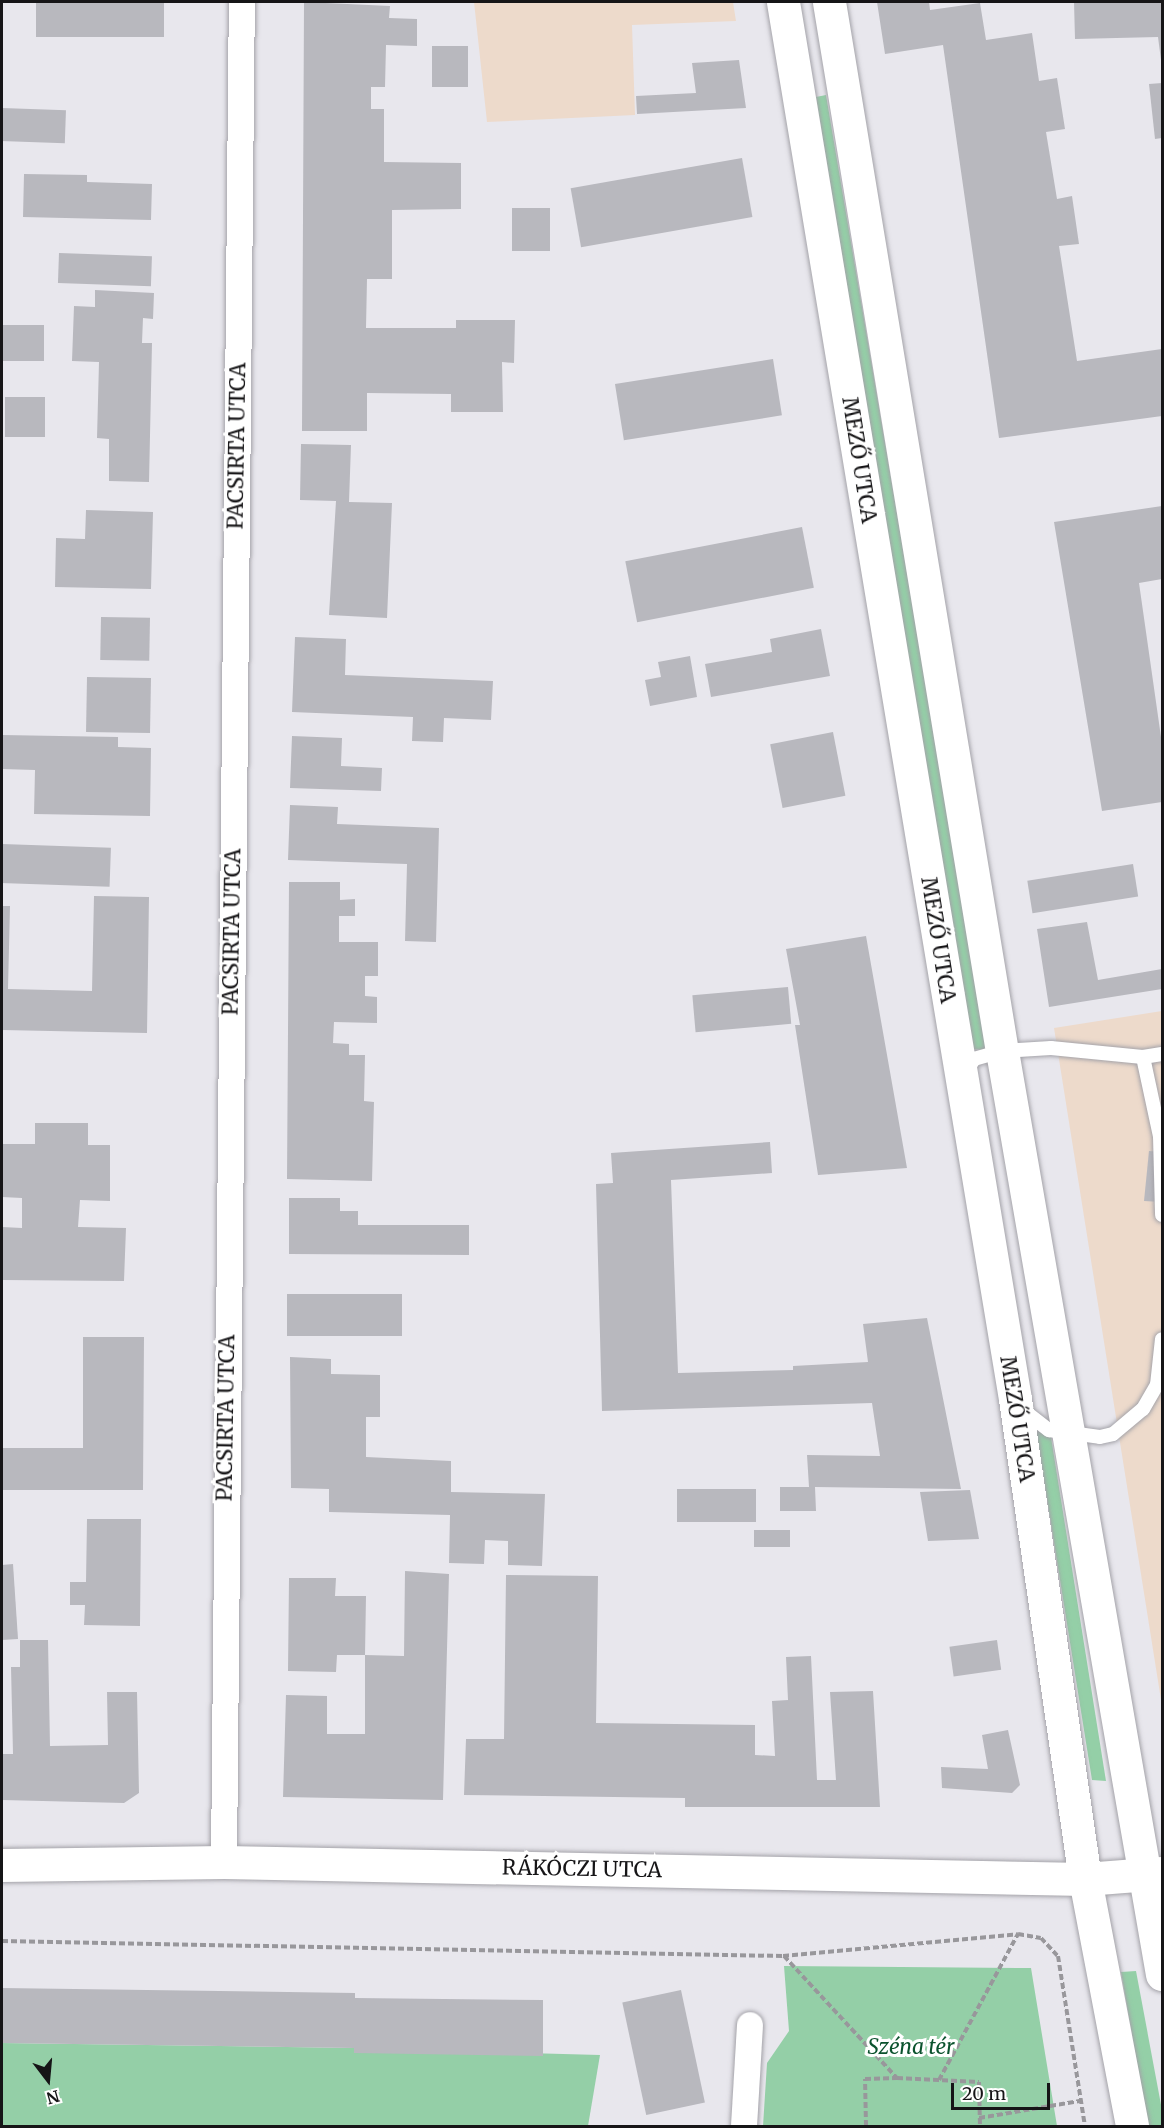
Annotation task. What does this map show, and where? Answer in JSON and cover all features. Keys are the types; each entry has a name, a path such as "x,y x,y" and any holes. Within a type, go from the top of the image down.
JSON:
{"main road":[{"name":"MEZŐ UTCA","path":"783,2 1015,1399 1085,1879"},
{"path":"829,2 1002,1051 1068,1432 1153,1873 1162,1974"},
{"name":"RÁKÓCZI UTCA","path":"2,1864 224,1862 1085,1879 1153,1873"},
{"path":"1085,1879 1132,2127"}],"street":[{"name":"PACSIRTA UTCA","path":"224,1862 242,2"},
{"path":"744,2127 750,2025"}],"lane":[{"path":"961,1080 974,1059 1002,1051 1051,1047 1143,1057 1162,1054"},
{"path":"1143,1057 1155,1100 1161,1143 1162,1215"},
{"path":"1015,1399 1029,1418 1049,1430 1100,1437 1113,1434 1143,1410 1157,1385 1162,1339"}],"path":[{"path":"939,2080 1018,1934"},
{"path":"2,1941 783,1956 1018,1934 1041,1938 1058,1956 1084,2127"},
{"path":"783,1956 897,2078"},
{"path":"866,2127 865,2079 897,2078 978,2082 980,2127"},
{"path":"979,2118 1080,2101"}],"shaded area":[{"path":"474,2 733,2 736,21 632,25 635,115 487,122"},
{"path":"1162,1011 1162,1706 1054,1028"}],"green space":[{"path":"826,95 987,1044 983,1050 973,1049 816,97"},
{"path":"1046,1429 1051,1437 1106,1781 1092,1780 1036,1430"},
{"name":"Széna tér","path":"784,1966 1031,1968 1057,2126 763,2126 767,2063 789,2031"},
{"path":"1136,1971 1162,2110 1162,2126 1148,2126 1121,1972"},
{"path":"2,2043 354,2048 600,2055 588,2126 2,2126"}],"building":[{"path":"36,2 164,2 164,37 36,37"},
{"path":"304,2 390,6 389,18 417,19 417,46 386,45 385,87 371,87 371,109 384,109 384,162 461,163 461,209 392,210 392,279 367,279 366,328 456,328 456,320 515,320 514,363 502,362 503,412 451,412 451,394 367,393 367,431 302,431"},
{"path":"877,2 929,2 930,10 980,3 986,40 1032,33 1039,81 1057,78 1065,129 1046,132 1057,199 1072,196 1079,244 1059,246 1077,361 1162,349 1162,416 999,438 943,45 885,54"},
{"path":"1074,2 1162,2 1162,68 1158,37 1075,39"},
{"path":"432,46 468,46 468,87 432,87"},
{"path":"739,60 746,108 637,114 636,96 696,93 692,63"},
{"path":"1162,83 1162,138 1155,139 1149,84"},
{"path":"2,108 66,110 65,143 2,141"},
{"path":"742,158 752,217 581,247 571,188"},
{"path":"24,174 87,175 87,182 152,184 151,220 23,217"},
{"path":"512,208 550,208 550,251 512,251"},
{"path":"59,253 152,256 151,286 58,283"},
{"path":"95,290 154,293 153,319 143,318 142,343 152,343 149,482 109,481 109,439 97,438 99,362 72,361 74,306 95,307"},
{"path":"2,325 44,325 44,361 2,361"},
{"path":"773,359 782,415 624,440 615,384"},
{"path":"5,397 45,397 45,437 5,437"},
{"path":"301,444 351,445 349,502 392,503 387,618 329,615 336,501 300,500"},
{"path":"1162,506 1162,579 1139,583 1162,744 1162,802 1102,811 1054,522"},
{"path":"86,510 153,512 151,589 55,587 56,538 85,539"},
{"path":"802,527 814,588 637,622 625,561"},
{"path":"101,617 150,618 149,661 100,660"},
{"path":"821,629 830,676 711,697 705,664 772,652 770,639"},
{"path":"295,637 346,639 345,675 493,681 491,720 444,718 443,742 412,741 413,717 292,712"},
{"path":"690,656 697,697 650,706 645,680 661,677 658,662"},
{"path":"87,677 151,678 150,733 86,732"},
{"path":"833,732 845,796 783,808 770,744"},
{"path":"2,735 118,737 118,747 151,748 150,816 34,814 35,770 2,769"},
{"path":"292,736 342,738 341,766 382,768 381,791 290,788"},
{"path":"290,805 338,807 337,824 439,828 436,942 405,941 407,864 288,860"},
{"path":"2,844 111,848 110,887 2,883"},
{"path":"1133,864 1138,897 1032,913 1027,881"},
{"path":"289,882 340,882 340,900 355,899 355,916 339,916 339,942 378,942 378,976 365,976 365,996 377,997 377,1023 334,1022 333,1043 349,1044 349,1055 365,1055 364,1101 374,1102 372,1181 287,1179"},
{"path":"94,896 149,897 147,1033 2,1030 2,906 10,906 8,989 92,991"},
{"path":"1087,922 1098,980 1162,969 1162,989 1049,1007 1037,929"},
{"path":"866,936 907,1168 818,1175 795,1025 800,1025 786,949"},
{"path":"788,987 791,1024 696,1032 692,995"},
{"path":"35,1123 88,1123 88,1145 110,1145 110,1201 80,1200 78,1227 126,1228 124,1281 2,1280 2,1227 22,1228 22,1198 2,1197 2,1144 35,1144"},
{"path":"770,1142 772,1173 671,1180 678,1373 793,1370 793,1366 868,1362 863,1324 927,1318 961,1489 815,1487 816,1511 780,1511 780,1487 809,1487 807,1455 880,1456 872,1403 602,1411 596,1184 613,1183 611,1153"},
{"path":"1149,1151 1162,1152 1162,1202 1144,1201"},
{"path":"289,1198 340,1198 340,1211 358,1211 358,1225 469,1225 469,1255 289,1254"},
{"path":"287,1294 402,1294 402,1336 287,1336"},
{"path":"83,1337 144,1337 143,1490 2,1490 2,1448 83,1448"},
{"path":"290,1357 331,1359 331,1374 380,1375 380,1417 366,1417 366,1457 451,1461 451,1492 545,1494 542,1566 508,1565 508,1541 485,1540 484,1564 449,1563 450,1515 329,1512 329,1489 291,1488"},
{"path":"677,1489 756,1489 756,1522 677,1522"},
{"path":"970,1490 979,1539 928,1541 920,1492"},
{"path":"87,1519 141,1519 140,1626 84,1625 85,1605 70,1605 70,1582 86,1582"},
{"path":"754,1530 790,1530 790,1547 754,1547"},
{"path":"13,1564 18,1639 2,1640 2,1565"},
{"path":"405,1571 449,1574 443,1800 283,1797 286,1695 327,1696 327,1734 365,1734 365,1655 404,1656"},
{"path":"506,1575 598,1576 596,1723 755,1725 755,1755 775,1756 772,1701 788,1700 786,1657 811,1656 817,1780 836,1780 830,1692 873,1691 880,1807 685,1807 685,1798 464,1795 466,1739 504,1739"},
{"path":"289,1578 336,1578 335,1596 366,1596 365,1655 337,1655 336,1672 288,1671"},
{"path":"20,1640 48,1640 50,1746 108,1745 107,1692 137,1692 139,1793 124,1803 2,1800 2,1754 13,1754 11,1667 20,1667"},
{"path":"997,1640 1001,1670 954,1676 949,1647"},
{"path":"1008,1730 1020,1785 1012,1793 942,1788 941,1767 988,1769 982,1735"},
{"path":"2,1988 355,1993 355,1998 543,2000 543,2056 354,2053 354,2048 2,2043"},
{"path":"681,1990 705,2102 646,2115 622,2002"}]}
